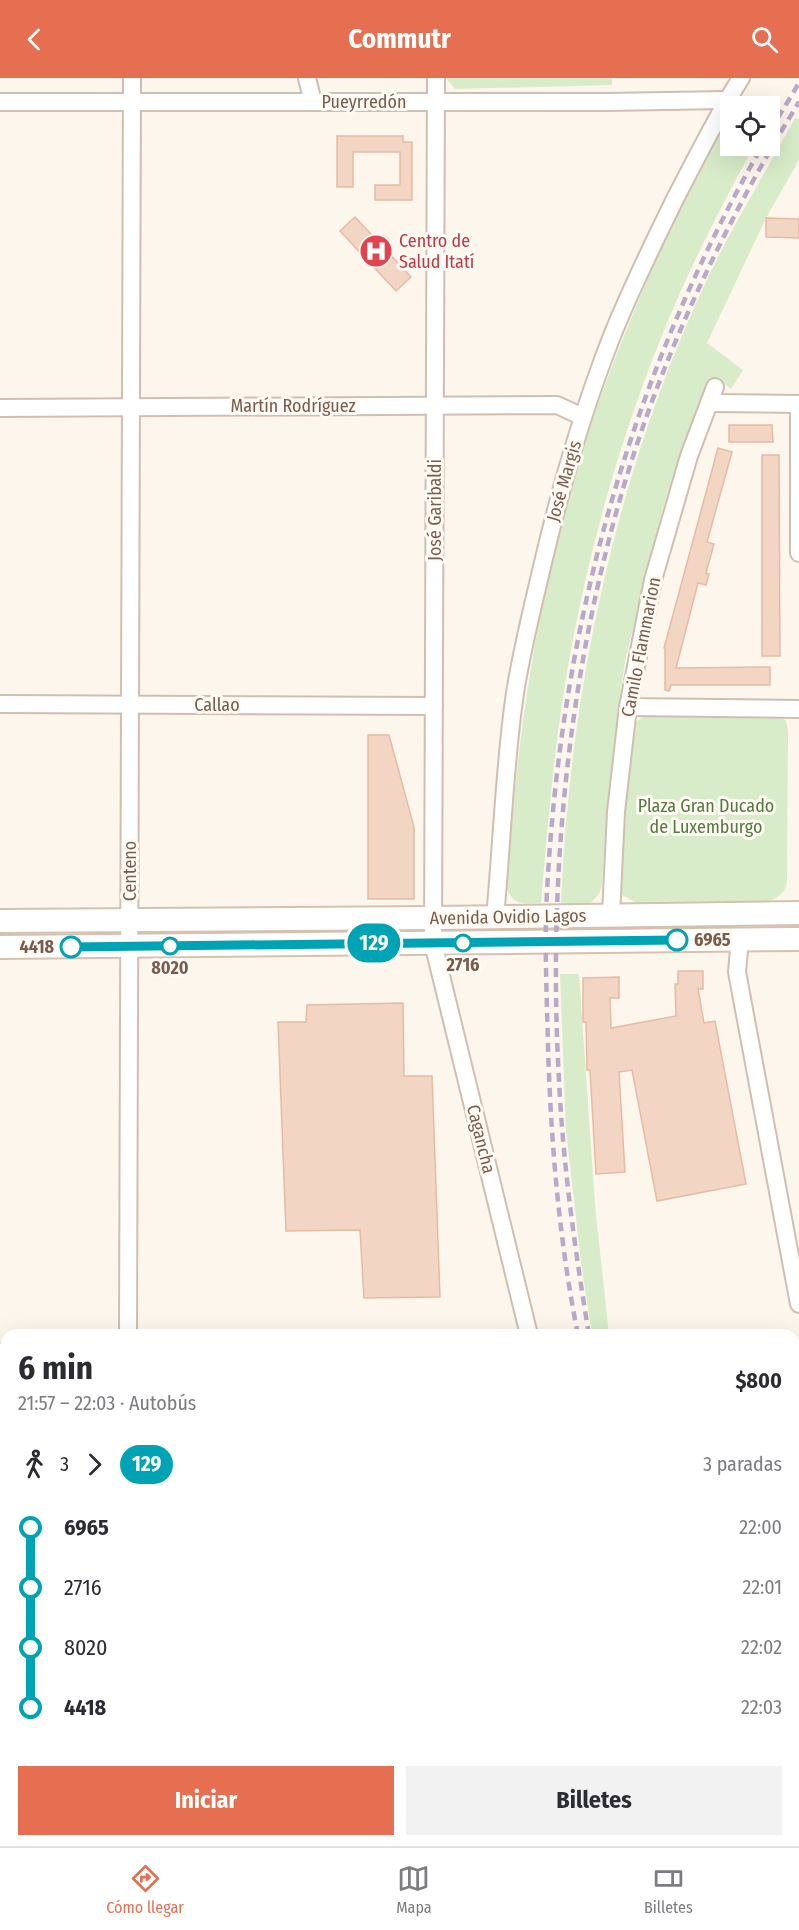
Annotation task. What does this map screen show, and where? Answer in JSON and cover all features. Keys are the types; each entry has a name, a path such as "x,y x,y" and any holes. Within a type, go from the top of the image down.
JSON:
{"main road":[{"name":"Avenida Ovidio Lagos","path":"0,921 799,913"},
{"name":"Avenida Ovidio Lagos","path":"0,947 799,939"}],"street":[{"path":"131,407 132,78"},
{"path":"307,78 313,102"},
{"name":"José Garibaldi","path":"433,943 436,78"},
{"name":"José Margis","path":"730,96 741,78"},
{"name":"Pueyrredón","path":"0,102 720,100"},
{"name":"José Margis","path":"495,917 514,699 548,541 583,417 610,341 649,251 720,114"},
{"name":"Camilo Flammarion","path":"611,915 616,812 628,707 653,580 689,456 715,387"},
{"path":"709,403 799,404 799,553"},
{"name":"Martín Rodríguez","path":"0,408 557,405 583,417"},
{"name":"Centeno","path":"128,1329 131,407"},
{"name":"Callao","path":"0,704 434,706"},
{"path":"628,707 799,710"},
{"path":"740,939 736,972 799,1304"},
{"name":"Cagancha","path":"433,943 528,1329"}],"green space":[{"path":"446,78 612,78 612,85 455,89"},
{"path":"795,118 799,119 799,160 766,218 707,343 743,370 731,389 716,378 708,382 680,455 663,508 625,661 614,743 602,885 599,894 592,902 582,905 561,903 566,822 575,741 604,580 624,501 677,347 730,234 774,156 780,156 780,145"},
{"path":"720,134 720,156 749,156 706,238 673,309 620,451 597,532 570,655 556,748 541,903 519,902 512,898 506,887 517,770 540,615 566,503 589,430 629,323 672,222"},
{"name":"Plaza Gran Ducado de Luxemburgo","path":"651,714 779,715 786,721 788,731 787,880 784,890 777,897 770,901 635,902 622,895 618,885 632,730 639,719"},
{"path":"560,974 579,974 595,1205 608,1329 591,1329 566,1130"}],"building":[{"path":"337,136 403,136 403,142 412,142 412,200 375,200 375,185 400,185 400,152 353,152 353,187 337,187"},
{"path":"355,217 411,277 396,291 340,231"},
{"path":"766,218 799,219 799,238 766,237"},
{"path":"729,425 772,425 773,442 729,442"},
{"path":"718,448 732,452 707,542 714,544 706,573 709,574 706,585 698,583 676,668 770,667 770,685 671,685 669,691 665,690 664,648"},
{"path":"762,455 779,455 780,656 762,656"},
{"path":"368,735 389,735 414,827 414,899 368,899"},
{"path":"678,971 703,971 703,989 698,989 704,1023 715,1021 746,1184 657,1201 632,1070 619,1072 625,1172 596,1174 590,1070 587,1070 586,1022 583,1022 583,978 619,977 619,998 610,998 611,1028 676,1016 675,984 678,984"},
{"path":"403,1003 404,1076 432,1076 440,1297 364,1298 360,1230 286,1231 278,1022 306,1022 307,1005"}],"railway":[{"path":"780,114 799,83"},
{"path":"588,1329 567,1176 561,1112 556,1008 559,863 565,790 585,647 618,506 652,401 718,247 799,102"},
{"path":"577,1329 561,1227 554,1155 549,1083 546,969 547,892 555,793 568,695 586,600 610,506 640,414 675,323 715,234 757,156"}],"bus line":[{"name":"129","path":"71,947 677,940"}],"place":[{"name":"Centro de Salud Itatí","path":"376,251"},
{"name":"6965","path":"677,940"},
{"name":"2716","path":"463,943"},
{"name":"8020","path":"170,946"},
{"name":"4418","path":"71,947"}]}
